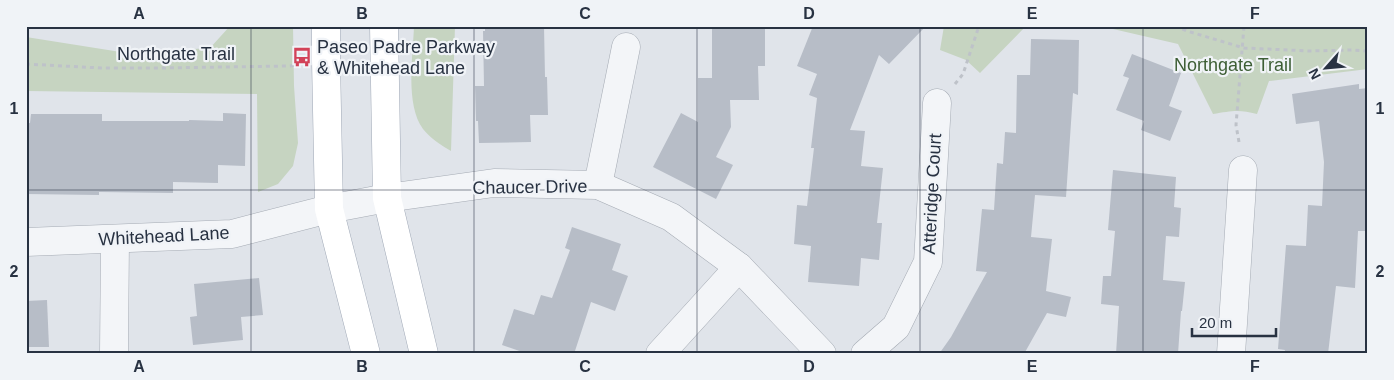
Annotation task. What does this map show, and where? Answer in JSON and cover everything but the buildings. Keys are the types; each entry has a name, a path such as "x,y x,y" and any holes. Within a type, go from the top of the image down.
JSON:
{"main road":[{"path":"326,26 329,209 366,354"},
{"path":"384,26 388,198 424,354"}],"street":[{"path":"598,185 626,47"},
{"name":"Atteridge Court","path":"866,354 896,327 928,262 937,103"},
{"path":"1231,354 1243,170"},
{"name":"Chaucer Drive","path":"329,209 388,198 494,184 598,185 671,217 740,267 822,354"},
{"name":"Whitehead Lane","path":"26,242 232,234 329,209"},
{"path":"114,353 115,239"},
{"path":"660,354 740,267"}],"path":[{"path":"937,103 963,74 979,26"},
{"path":"1175,26 1244,48 1368,51"},
{"path":"1243,170 1236,125 1244,48 1244,26"},
{"name":"Northgate Trail","path":"26,64 101,68 204,68 290,66 326,61"}],"green space":[{"path":"230,26 293,26 294,86 298,143 293,166 278,184 258,192 257,94 26,91 26,37 127,53 210,48"},
{"path":"414,26 455,26 451,151 429,136 417,119 411,79"},
{"path":"944,26 1026,26 980,73 966,60 940,50"},
{"name":"Northgate Trail","path":"1100,26 1368,26 1368,69 1269,81 1257,114 1235,111 1213,114 1178,44"}],"place":[{"name":"Paseo Padre Parkway & Whitehead Lane","path":"302,57"}]}
